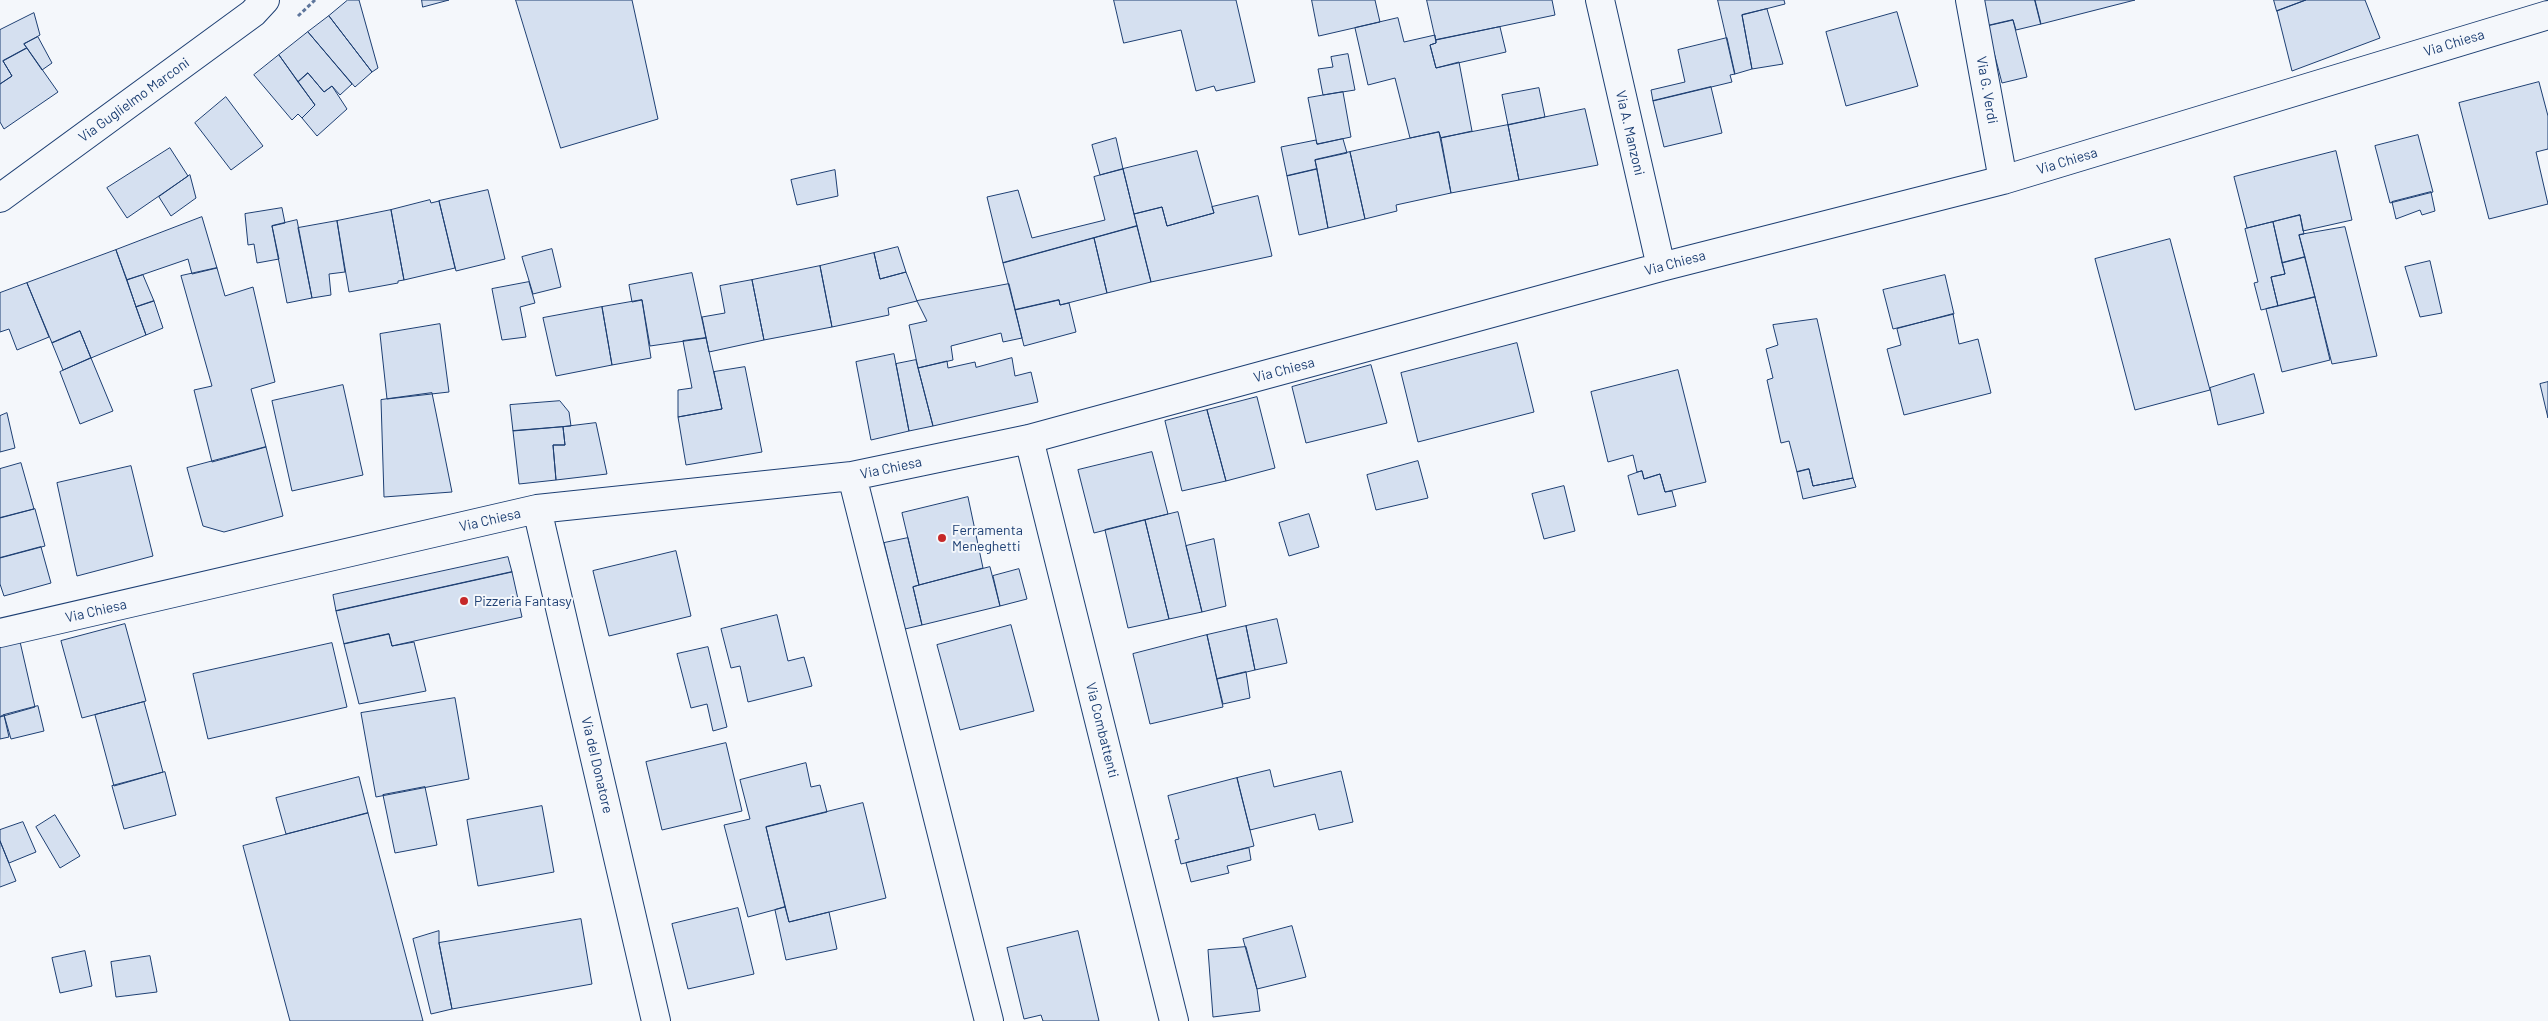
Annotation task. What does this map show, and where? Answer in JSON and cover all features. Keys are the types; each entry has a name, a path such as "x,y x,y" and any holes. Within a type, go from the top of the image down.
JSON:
{"street":[{"name":"Via Guglielmo Marconi","path":"0,198 252,13 265,0"},
{"name":"Via A. Manzoni","path":"1600,0 1661,267"},
{"name":"Via G. Verdi","path":"1970,0 2003,180"},
{"name":"Via Chiesa","path":"0,633 537,509 852,476 1029,439 1661,267 2003,180 2548,15"},
{"name":"Via Combattenti","path":"1029,439 1174,1021"},
{"path":"852,476 989,1021"},
{"name":"Via del Donatore","path":"537,509 656,1021"}],"building":[{"path":"348,0 359,0 378,68 372,72 329,16"},
{"path":"422,0 449,0 423,7"},
{"path":"516,0 632,0 658,119 561,148"},
{"path":"1114,0 1236,0 1255,82 1216,91 1214,86 1196,91 1181,30 1124,43"},
{"path":"1312,0 1375,0 1380,22 1319,36"},
{"path":"1427,0 1552,0 1555,15 1436,40"},
{"path":"1718,0 1784,0 1785,4 1742,15 1752,69 1735,74"},
{"path":"1981,0 2035,0 2041,24 2016,30 2013,20 1987,26"},
{"path":"2035,0 2135,0 2041,24"},
{"path":"2274,0 2306,0 2277,11"},
{"path":"2306,0 2365,0 2380,38 2292,71 2277,11"},
{"path":"1767,9 1783,64 1752,69 1742,15"},
{"path":"1897,12 1918,86 1846,106 1826,32"},
{"path":"34,13 40,35 24,44 27,48 3,61 12,76 0,84 0,30"},
{"path":"329,16 372,72 355,87 308,32"},
{"path":"1398,18 1404,42 1435,35 1436,43 1430,45 1436,68 1459,62 1472,131 1441,138 1439,132 1410,138 1395,78 1368,85 1355,28"},
{"path":"2013,20 2027,77 2002,83 1987,26"},
{"path":"1500,27 1506,52 1436,68 1430,45 1436,43 1436,40"},
{"path":"308,32 352,84 340,95 332,86 324,92 308,73 298,82 279,55"},
{"path":"38,37 52,63 42,70 24,44"},
{"path":"1727,38 1735,74 1730,75 1732,82 1653,101 1651,90 1685,82 1678,50"},
{"path":"27,48 58,92 4,129 0,122 0,84 12,76 3,61"},
{"path":"1348,54 1355,90 1323,95 1318,69 1333,67 1331,57"},
{"path":"279,55 315,105 302,118 298,114 292,120 254,75"},
{"path":"308,73 324,92 332,86 347,109 317,136 302,118 315,105 298,82"},
{"path":"2539,82 2548,116 2548,149 2536,152 2548,204 2489,219 2459,103"},
{"path":"1711,87 1722,133 1664,147 1653,101"},
{"path":"1539,88 1545,117 1508,125 1502,95"},
{"path":"1343,92 1351,137 1317,144 1308,98"},
{"path":"226,97 263,146 231,170 195,123"},
{"path":"1585,109 1598,165 1519,180 1508,125"},
{"path":"1508,125 1519,180 1451,193 1441,138"},
{"path":"1439,132 1451,193 1396,205 1397,211 1365,219 1350,152"},
{"path":"2418,135 2433,192 2390,203 2375,146"},
{"path":"1116,138 1123,169 1100,175 1092,145"},
{"path":"1343,139 1347,153 1315,160 1317,169 1287,176 1281,147 1316,140 1317,144"},
{"path":"170,148 188,176 127,218 107,188"},
{"path":"1197,151 1214,213 1167,226 1162,207 1134,214 1123,169"},
{"path":"2336,151 2352,220 2303,231 2300,215 2247,228 2234,177"},
{"path":"1350,152 1365,219 1328,228 1315,160"},
{"path":"1123,169 1137,226 1003,263 987,197 1018,190 1032,238 1105,220 1094,177"},
{"path":"1317,169 1328,228 1299,235 1287,176"},
{"path":"835,170 838,196 797,205 791,180"},
{"path":"190,175 196,198 171,216 159,197"},
{"path":"488,190 505,259 456,271 439,201"},
{"path":"2431,192 2435,211 2422,215 2420,210 2396,219 2392,202"},
{"path":"1258,196 1272,256 1151,282 1134,214 1162,207 1167,226 1214,213 1212,207"},
{"path":"430,200 431,203 439,201 455,268 404,280 391,210"},
{"path":"282,208 285,223 272,226 279,259 257,263 254,244 248,245 245,214"},
{"path":"391,210 404,280 398,281 398,283 349,292 337,221"},
{"path":"2300,215 2304,234 2299,235 2305,257 2282,263 2273,222"},
{"path":"202,217 217,268 192,274 188,259 127,280 116,250"},
{"path":"297,220 312,298 287,303 272,226"},
{"path":"337,221 345,272 329,274 331,295 312,298 298,228"},
{"path":"2273,222 2285,274 2271,277 2278,306 2261,310 2254,283 2258,282 2245,229"},
{"path":"1137,226 1151,282 1107,293 1094,238"},
{"path":"2345,227 2377,356 2332,364 2299,235"},
{"path":"1094,238 1107,293 1060,305 1059,300 1015,310 1003,263"},
{"path":"2170,239 2210,390 2135,410 2095,259"},
{"path":"898,247 906,272 880,279 874,253"},
{"path":"552,249 561,287 533,294 522,257"},
{"path":"116,250 146,335 91,358 80,331 52,343 27,283"},
{"path":"874,253 880,279 906,272 917,301 888,308 889,315 832,327 820,266"},
{"path":"2305,257 2315,297 2278,306 2271,277 2285,274 2282,263"},
{"path":"2430,261 2442,313 2420,317 2405,267"},
{"path":"820,266 832,327 764,340 752,280"},
{"path":"217,268 225,296 253,287 275,382 251,389 266,447 212,462 194,390 212,386 181,276"},
{"path":"692,273 706,338 650,346 642,300 632,302 629,285"},
{"path":"143,275 154,301 136,307 127,280"},
{"path":"1945,275 1954,314 1893,329 1883,290"},
{"path":"752,280 764,340 709,352 702,317 725,313 720,286"},
{"path":"529,282 535,303 520,307 526,337 502,340 492,289"},
{"path":"27,283 49,337 17,350 9,329 0,332 0,293"},
{"path":"1009,284 1022,338 1003,342 1001,333 951,346 953,360 918,368 909,325 927,321 917,301"},
{"path":"2315,297 2330,360 2282,372 2266,309"},
{"path":"642,300 651,358 612,365 602,307"},
{"path":"1059,300 1060,305 1069,303 1076,332 1024,346 1015,310"},
{"path":"154,301 163,328 146,335 136,307"},
{"path":"602,307 612,365 556,376 543,318"},
{"path":"1953,314 1959,344 1978,339 1991,393 1904,415 1887,349 1901,345 1897,329"},
{"path":"1817,319 1853,478 1813,486 1809,469 1797,472 1789,441 1781,443 1767,380 1773,378 1766,349 1778,345 1773,325"},
{"path":"440,324 449,392 387,399 380,334"},
{"path":"80,331 91,358 63,370 52,343"},
{"path":"706,338 722,409 678,417 678,390 692,388 683,341"},
{"path":"1517,343 1534,412 1418,442 1401,373"},
{"path":"894,354 909,431 871,440 856,362"},
{"path":"91,358 113,411 80,424 60,372"},
{"path":"1012,358 1015,376 1031,372 1038,402 933,426 918,368 947,361 948,368 975,362 976,367"},
{"path":"916,360 933,426 909,431 896,364"},
{"path":"1371,365 1387,423 1306,443 1292,387"},
{"path":"745,367 762,452 686,465 678,417 722,409 714,372"},
{"path":"1678,370 1706,482 1665,492 1660,474 1644,479 1642,471 1637,472 1633,455 1608,462 1591,392"},
{"path":"2254,374 2264,413 2218,425 2210,388"},
{"path":"2548,382 2548,418 2540,384"},
{"path":"343,385 363,475 292,491 272,401"},
{"path":"432,393 452,492 384,497 381,400"},
{"path":"1257,397 1275,468 1226,481 1207,410"},
{"path":"560,401 569,412 571,426 513,431 510,405"},
{"path":"1207,410 1226,481 1182,491 1165,421"},
{"path":"7,413 15,448 0,452 0,416"},
{"path":"596,423 607,474 556,480 553,445 565,445 563,427"},
{"path":"563,427 565,445 553,445 556,480 519,484 513,431"},
{"path":"266,447 283,516 224,532 203,526 187,468"},
{"path":"1152,452 1168,514 1094,533 1078,470"},
{"path":"1418,461 1428,498 1376,510 1367,475"},
{"path":"21,463 34,509 0,518 0,469"},
{"path":"131,466 153,556 77,576 57,483"},
{"path":"1809,469 1813,486 1853,478 1856,487 1803,499 1797,472"},
{"path":"1642,471 1644,479 1660,474 1665,492 1672,491 1676,506 1638,515 1628,476"},
{"path":"1564,486 1575,531 1544,539 1532,494"},
{"path":"968,497 983,568 919,585 902,513"},
{"path":"35,509 45,546 0,558 0,518"},
{"path":"1178,512 1202,612 1169,619 1145,520"},
{"path":"1309,514 1319,547 1289,556 1279,523"},
{"path":"1145,520 1169,619 1128,628 1105,530"},
{"path":"908,538 919,585 913,587 922,625 905,629 884,543"},
{"path":"1214,539 1226,606 1202,612 1186,546"},
{"path":"41,547 51,583 4,596 0,584 0,558"},
{"path":"676,551 691,616 609,636 593,571"},
{"path":"508,557 512,572 336,611 333,595"},
{"path":"990,567 1000,606 922,625 913,587"},
{"path":"1019,569 1027,599 1000,606 993,576"},
{"path":"512,572 522,617 392,646 389,634 344,644 336,611"},
{"path":"777,615 788,661 804,657 812,686 748,702 740,666 731,668 721,629"},
{"path":"1277,619 1287,663 1255,670 1246,626"},
{"path":"125,624 146,701 82,718 61,641"},
{"path":"1011,625 1034,711 960,730 937,645"},
{"path":"1246,626 1255,670 1217,679 1207,635"},
{"path":"18,633 35,707 0,717 0,638"},
{"path":"389,634 392,646 414,642 426,691 359,704 344,644"},
{"path":"1207,635 1223,707 1150,724 1133,654"},
{"path":"332,643 347,707 208,739 193,674"},
{"path":"708,647 727,727 713,731 707,704 691,708 677,654"},
{"path":"1246,672 1250,698 1223,704 1217,679"},
{"path":"455,698 469,779 376,797 361,713"},
{"path":"144,702 163,772 114,786 95,715"},
{"path":"38,706 44,731 11,739 4,715"},
{"path":"4,715 9,737 0,739 0,717"},
{"path":"726,743 742,811 662,830 646,762"},
{"path":"806,763 811,787 820,785 827,812 766,827 785,907 748,917 724,825 750,819 740,780"},
{"path":"1270,770 1274,787 1341,771 1353,822 1319,830 1315,814 1250,830 1237,778"},
{"path":"165,772 176,815 124,829 112,786"},
{"path":"359,777 368,813 286,834 276,798"},
{"path":"1237,778 1254,846 1181,864 1175,840 1179,839 1168,796"},
{"path":"425,787 437,845 395,853 383,795"},
{"path":"863,803 886,898 789,922 766,827"},
{"path":"542,806 554,872 478,886 467,820"},
{"path":"368,813 423,1021 290,1021 243,846"},
{"path":"55,815 80,856 60,868 36,827"},
{"path":"23,822 36,852 9,863 0,841 0,830"},
{"path":"0,841 16,881 0,887"},
{"path":"1249,848 1251,860 1227,866 1229,873 1191,882 1186,863"},
{"path":"785,907 789,922 829,912 837,949 786,960 775,910"},
{"path":"738,908 754,974 688,989 672,924"},
{"path":"581,919 592,984 452,1009 439,943"},
{"path":"1292,926 1306,977 1257,989 1243,939"},
{"path":"439,931 439,943 452,1009 431,1014 413,939"},
{"path":"1078,931 1099,1021 1043,1021 1041,1015 1024,1019 1007,948"},
{"path":"1246,947 1257,989 1260,1011 1213,1017 1208,950"},
{"path":"85,951 92,986 60,993 52,958"},
{"path":"150,956 157,992 116,997 111,962"}],"place":[{"name":"Ferramenta Meneghetti","path":"942,538"},
{"name":"Pizzeria Fantasy","path":"464,601"}]}
